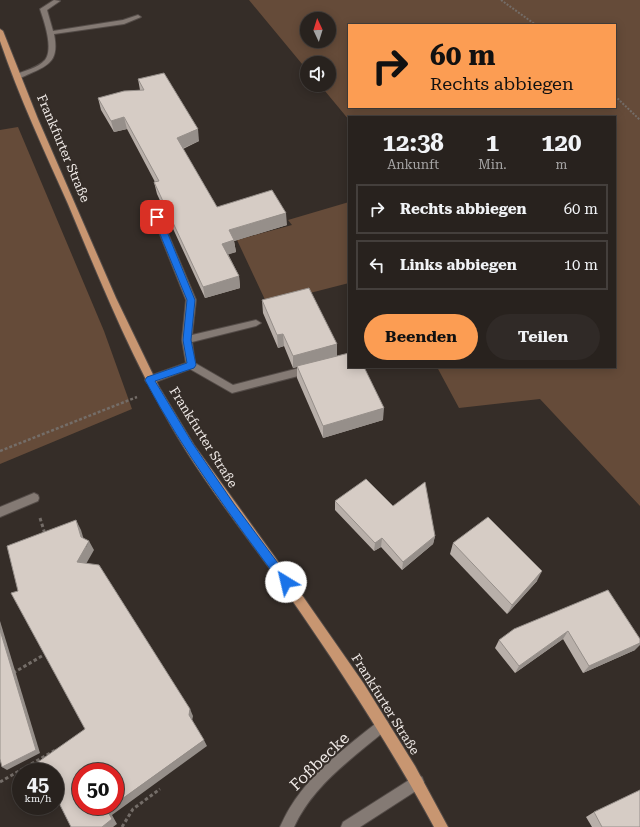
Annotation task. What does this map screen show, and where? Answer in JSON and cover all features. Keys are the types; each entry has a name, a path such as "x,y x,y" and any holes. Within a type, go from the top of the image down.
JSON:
{"main road":[{"name":"Frankfurter Straße","path":"0,31 17,76 120,317 150,380 193,452 230,507 304,606 383,725 417,782 441,827"}],"street":[{"path":"17,76 47,62 51,56 52,46 50,33 43,9 57,1"},
{"path":"50,33 124,22 138,17"},
{"path":"157,217 191,300 187,340 191,365"},
{"path":"187,340 256,323"},
{"path":"150,380 191,365"},
{"path":"191,365 232,389 320,366"},
{"path":"0,512 34,498"},
{"name":"Foßbecke","path":"287,827 293,811 326,773 383,725"},
{"path":"348,827 417,782"}],"path":[{"path":"501,0 535,24"},
{"path":"616,97 640,120"},
{"path":"0,451 156,390"},
{"path":"39,515 47,540"},
{"path":"12,674 23,669 42,656"},
{"path":"0,782 63,745"},
{"path":"122,827 132,809 160,789"}],"shaded area":[{"path":"249,0 640,0 640,506 540,399 459,408 438,368 616,368 616,116 348,116 348,119 326,92 336,92 336,56 300,56 300,62"},
{"path":"18,127 104,331 132,409 0,464 0,130"},
{"path":"348,202 348,283 267,304 237,240 292,225 288,220"}],"building":[{"path":"164,73 198,129 177,138 217,207 272,190 286,213 229,230 234,240 222,244 239,276 203,287 154,182 159,181 124,117 111,121 98,98 124,91 144,90 138,79"},
{"path":"309,288 337,344 293,356 283,334 277,335 262,300"},
{"path":"348,353 348,368 364,368 384,408 323,426 297,366"},
{"path":"366,479 393,506 425,482 435,536 403,562 382,538 375,543 335,501"},
{"path":"488,517 542,571 512,605 453,543"},
{"path":"76,520 81,537 89,541 77,562 99,565 190,709 189,715 204,740 124,798 124,763 72,763 72,815 110,815 112,819 102,827 71,827 64,813 64,763 38,762 85,729 11,593 18,591 7,546"},
{"path":"608,590 640,639 640,643 589,666 568,631 519,666 499,640 514,629"},
{"path":"0,630 36,750 2,767 0,759"},
{"path":"640,790 640,827 602,827 594,812"}],"route":[{"path":"157,217 187,286 191,300 187,340 191,365 150,380 189,446 230,507 286,582"}]}
